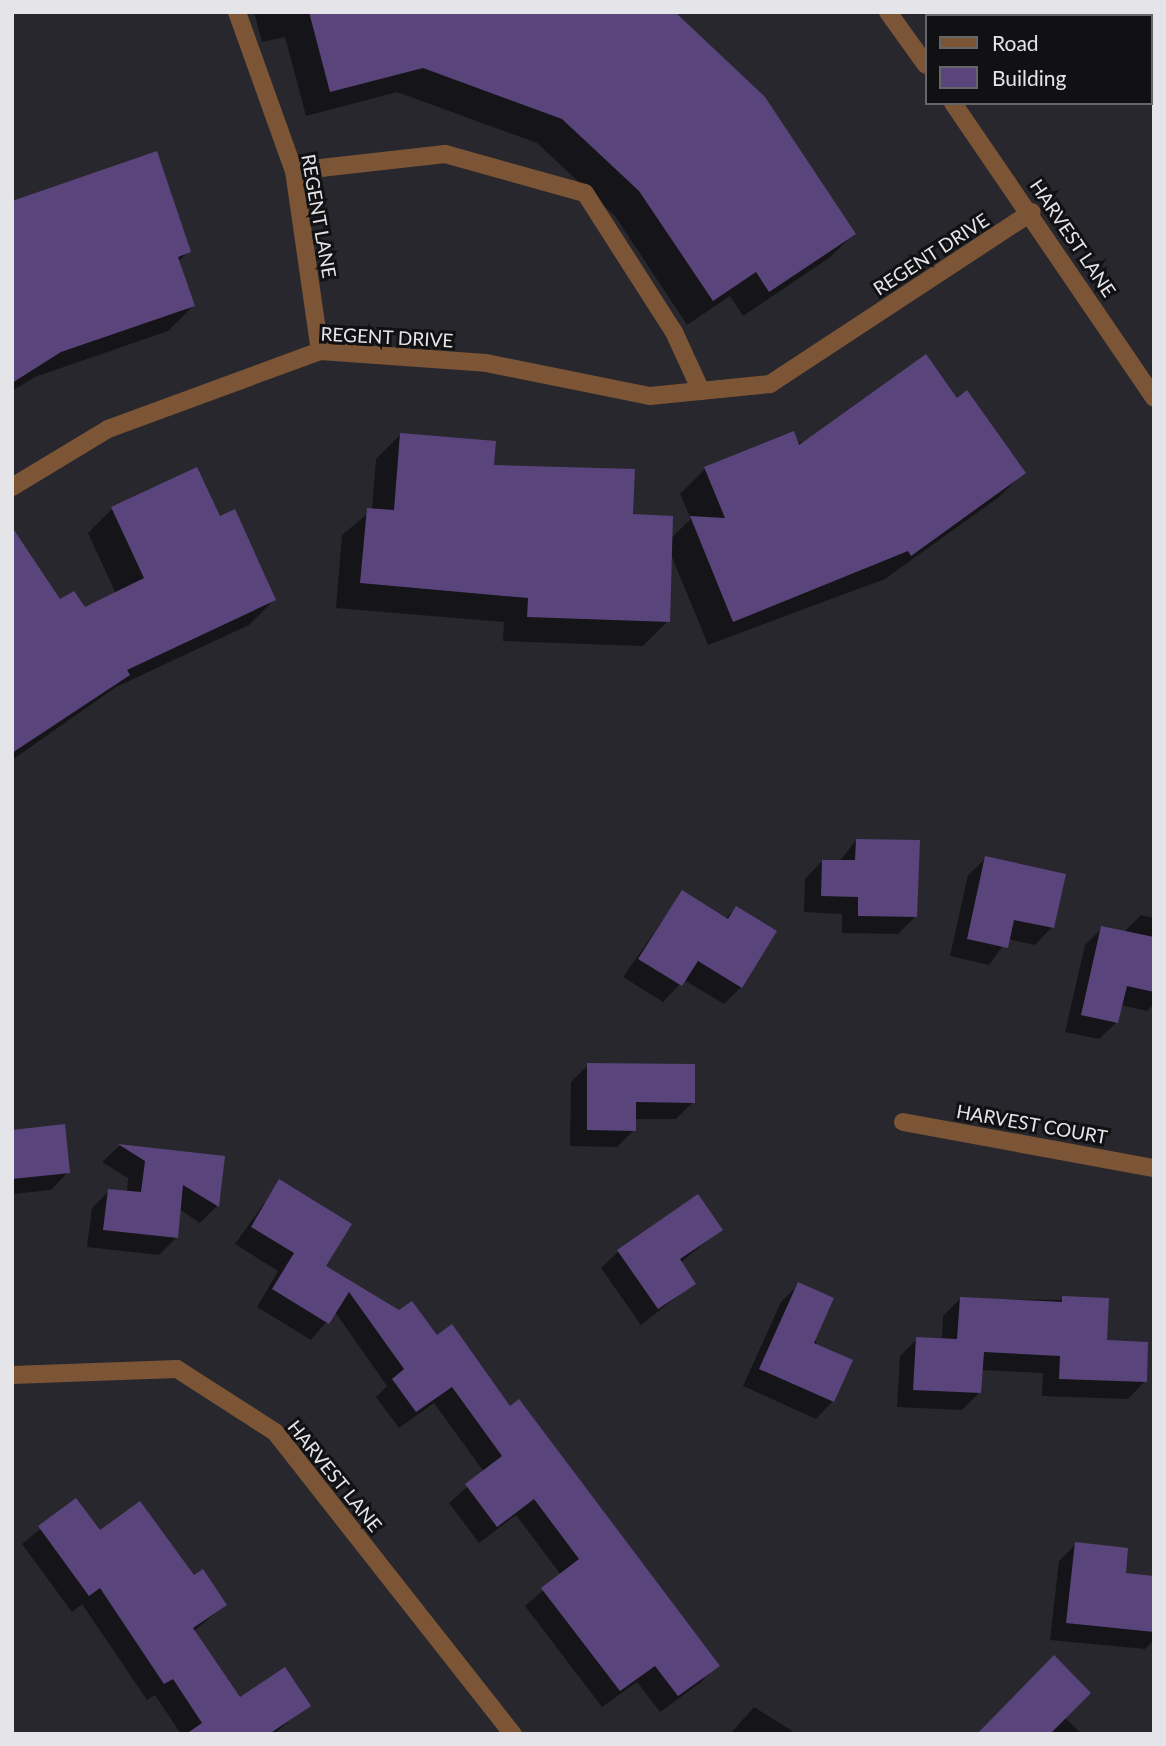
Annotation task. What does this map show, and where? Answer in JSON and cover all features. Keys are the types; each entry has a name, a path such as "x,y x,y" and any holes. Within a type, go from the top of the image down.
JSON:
{"street":[{"name":"REGENT LANE","path":"237,12 294,171 320,351"},
{"path":"888,12 925,64"},
{"name":"HARVEST LANE","path":"954,105 1032,212 1154,398"},
{"path":"294,171 445,154 584,193 674,332 701,391"},
{"name":"REGENT DRIVE","path":"12,487 108,429 320,351 486,363 650,396 771,384 1032,212"},
{"name":"HARVEST COURT","path":"903,1122 1154,1168"},
{"name":"HARVEST LANE","path":"12,1375 177,1369 275,1432 513,1734"}],"building":[{"path":"309,12 675,12 765,97 856,234 769,292 756,272 713,301 639,191 562,119 423,68 330,92"},
{"path":"157,151 191,252 178,257 195,306 61,352 12,383 12,201"},
{"path":"926,354 957,398 967,390 1026,473 911,556 908,551 733,622 690,516 725,518 704,467 794,431 799,445"},
{"path":"400,433 496,441 494,465 635,469 633,514 673,516 670,622 527,617 528,598 360,583 367,508 394,510"},
{"path":"197,467 220,516 235,509 276,600 127,670 130,675 12,753 12,527 60,599 74,591 85,607 144,578 111,507"},
{"path":"856,839 920,840 917,917 858,916 858,897 821,896 822,860 855,860"},
{"path":"985,856 1066,874 1054,928 1014,920 1008,948 967,939"},
{"path":"682,890 728,919 736,906 777,931 742,988 698,961 682,986 638,959"},
{"path":"1101,926 1154,937 1154,992 1127,986 1118,1023 1081,1015"},
{"path":"587,1063 695,1064 695,1103 636,1102 636,1131 587,1130"},
{"path":"65,1124 70,1173 12,1179 12,1130"},
{"path":"118,1144 225,1156 219,1207 183,1185 178,1238 103,1230 108,1189 141,1192 145,1161"},
{"path":"279,1179 352,1224 326,1266 399,1310 412,1301 437,1335 452,1324 510,1406 519,1399 720,1666 678,1696 655,1666 620,1691 541,1588 579,1559 534,1499 497,1527 465,1484 502,1456 452,1387 416,1412 392,1379 404,1369 349,1292 329,1324 272,1289 294,1253 251,1227"},
{"path":"698,1194 723,1230 680,1259 696,1284 658,1309 617,1250"},
{"path":"798,1282 834,1298 814,1343 853,1360 834,1402 759,1369"},
{"path":"1062,1296 1109,1298 1107,1340 1148,1342 1147,1382 1059,1379 1060,1356 984,1352 981,1393 913,1390 916,1337 957,1339 960,1297 1062,1302"},
{"path":"76,1498 100,1530 140,1501 194,1575 203,1569 227,1605 193,1628 240,1697 285,1667 311,1706 269,1734 186,1734 202,1723 173,1679 164,1684 100,1588 89,1596 38,1526"},
{"path":"1075,1542 1128,1548 1126,1573 1154,1576 1154,1632 1066,1623"},
{"path":"1054,1655 1091,1693 1050,1734 977,1734"}]}
